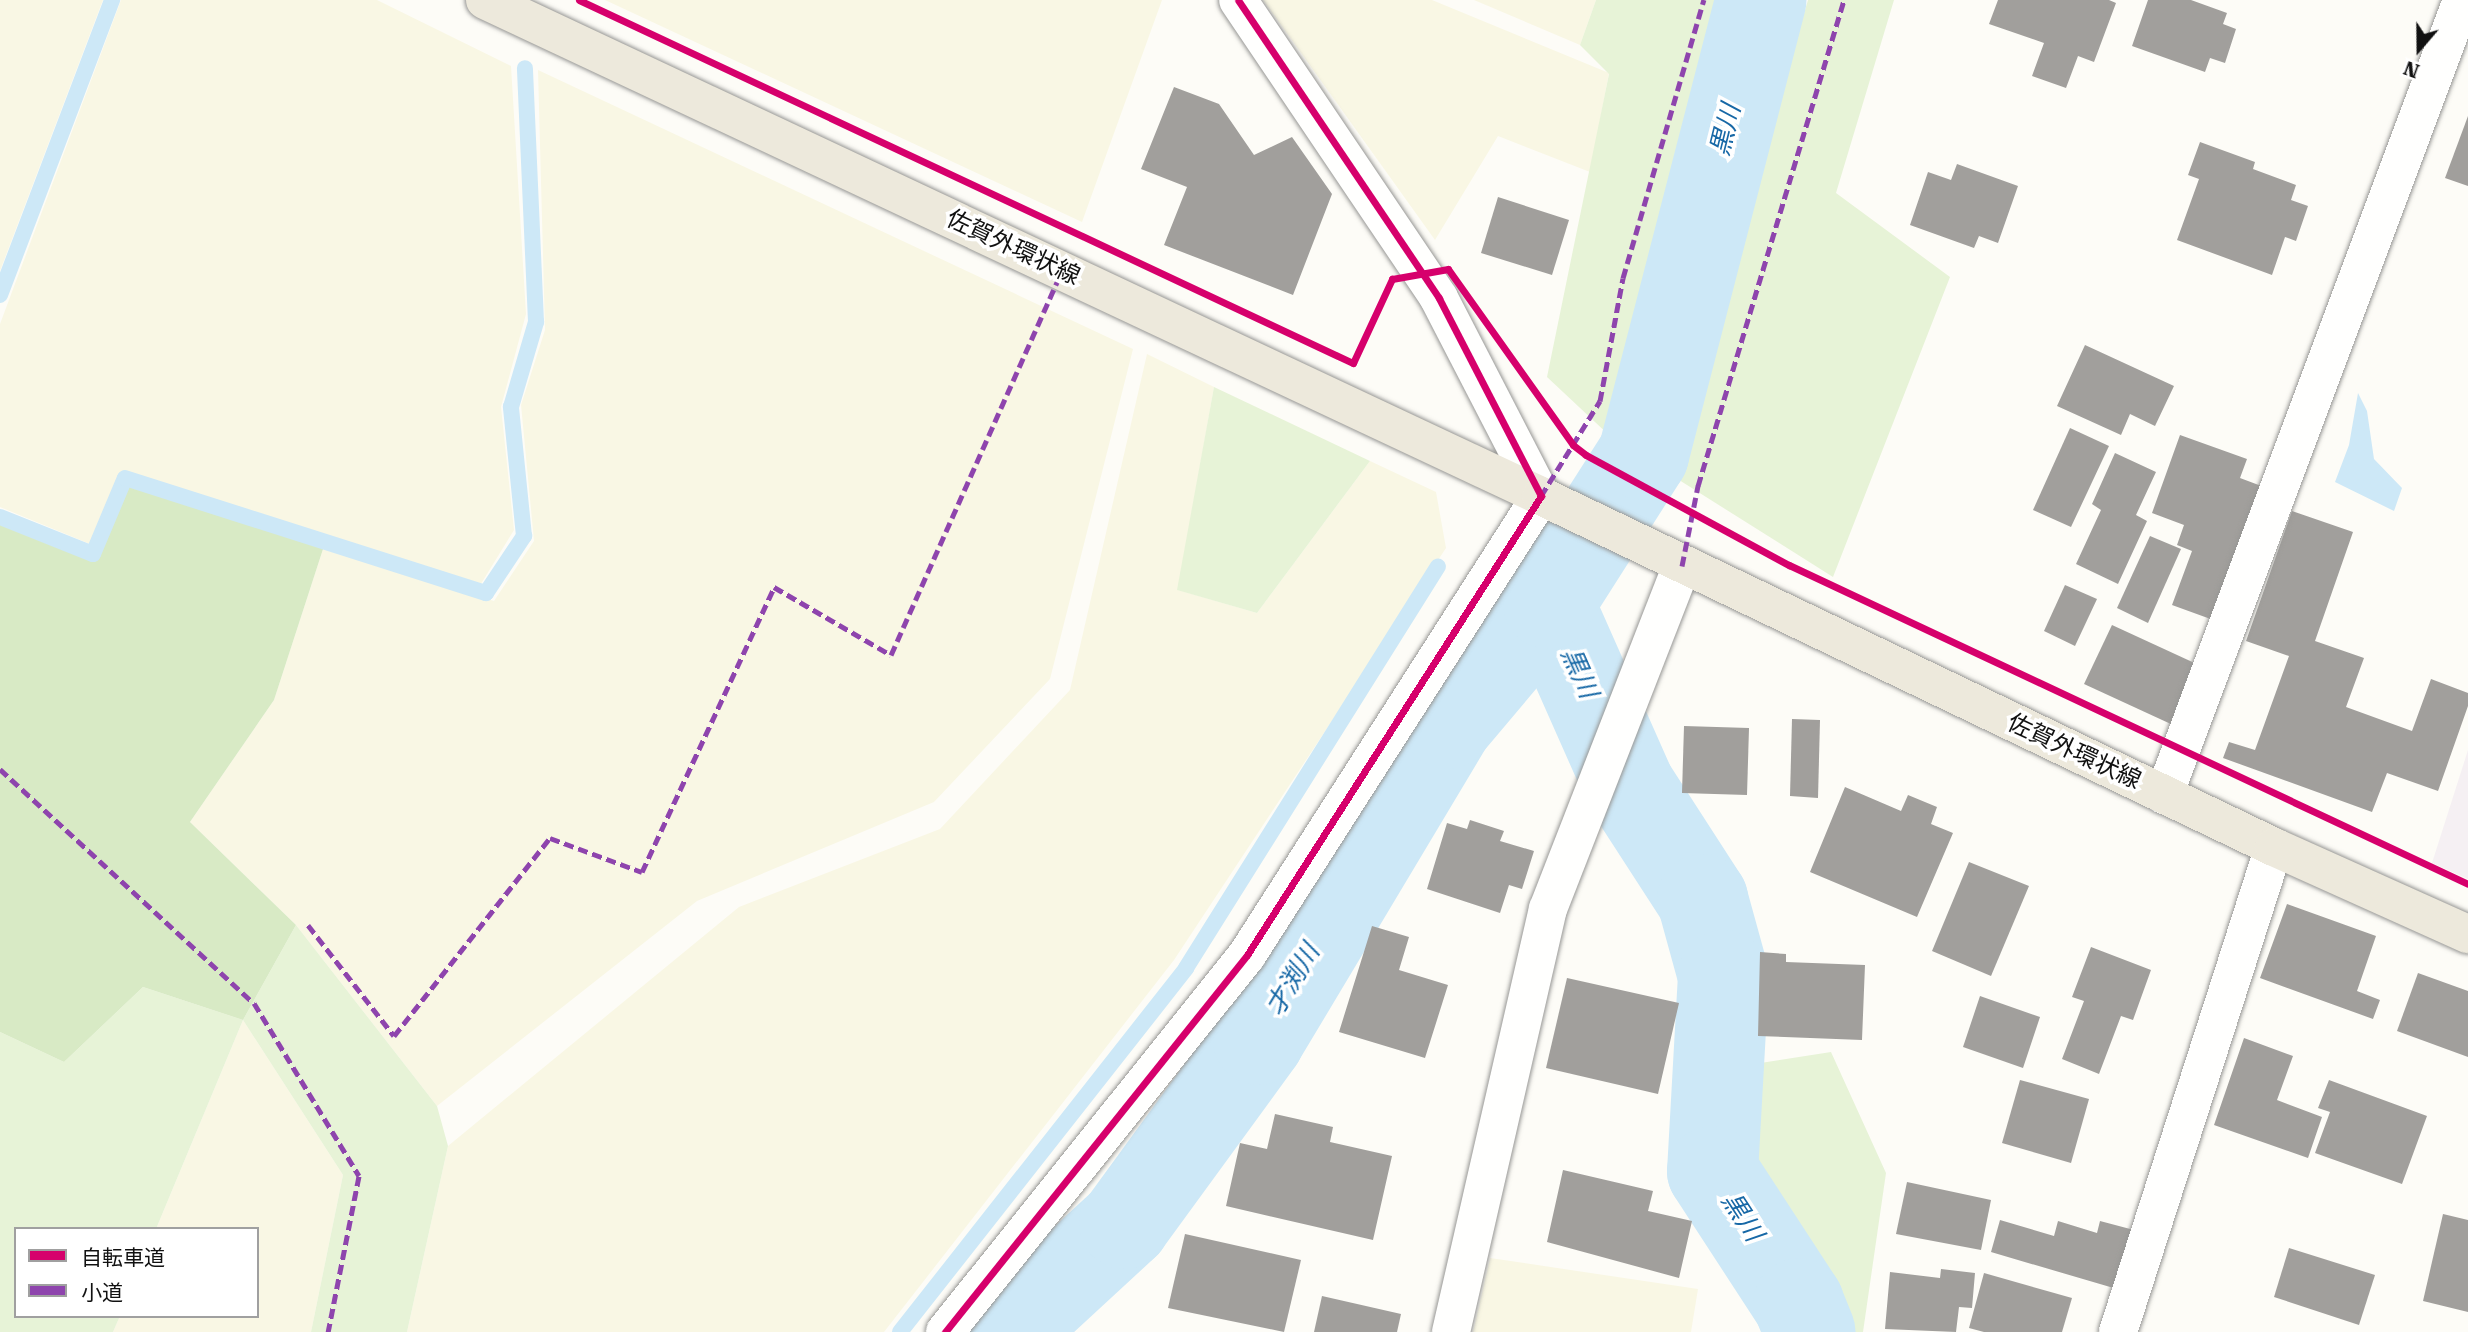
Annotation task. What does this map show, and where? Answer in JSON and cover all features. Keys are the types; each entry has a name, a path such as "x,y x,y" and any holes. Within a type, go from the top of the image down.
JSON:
{"main road":[{"name":"佐賀外環状線","path":"485,0 1541,496 2274,848 2468,934"}],"street":[{"path":"945,1332 1247,955 1541,496 1439,298 1238,0"},
{"path":"2164,795 2462,0"},
{"path":"1451,1332 1548,909 1682,566"},
{"path":"2118,1332 2274,848"}],"shaded area":[{"path":"0,0 103,0 0,271"},
{"path":"121,0 377,0 511,66 526,314 501,407 514,530 479,587 121,472 90,544 0,507 0,324"},
{"path":"605,0 1162,0 1082,222"},
{"path":"1263,0 1432,0 1609,73 1590,172 1498,136 1435,240"},
{"path":"1474,0 1596,0 1580,45"},
{"path":"538,70 1133,349 1050,679 934,802 697,901 437,1106 296,925 190,822 274,700 324,546 494,601 534,541 521,405 545,330"},
{"path":"1147,354 1214,387 1178,590 1257,613 1370,461 1436,492 1446,548 1174,960 884,1332 407,1332 448,1146 739,907 940,829 1070,690"},
{"path":"2468,750 2468,879 2432,863"},
{"path":"243,1020 343,1175 311,1332 113,1332 119,1318 259,1318 259,1227 157,1227"},
{"path":"1490,1258 1698,1289 1691,1332 1473,1332"}],"green space":[{"path":"1596,0 1736,0 1611,437 1547,377 1609,74 1580,45"},
{"path":"1808,0 1894,0 1836,193 1950,277 1833,577 1668,473"},
{"path":"1214,387 1370,461 1257,613 1177,590"},
{"path":"130,485 324,546 274,700 190,822 296,925 243,1020 143,987 64,1062 0,1032 0,523 97,560"},
{"path":"296,925 437,1106 448,1146 407,1332 311,1332 343,1175 243,1020"},
{"path":"143,987 243,1020 157,1227 14,1227 14,1318 119,1318 113,1332 0,1332 0,1032 64,1062"},
{"path":"1831,1052 1886,1173 1863,1332 1828,1332 1807,1286 1732,1169 1741,1066"}],"water":[{"path":"2358,393 2367,411 2374,459 2402,488 2394,511 2335,482 2349,445"}],"building":[{"path":"1998,0 2109,0 2116,3 2094,62 2078,56 2066,88 2032,76 2044,43 1989,24"},
{"path":"2148,0 2191,0 2227,13 2223,24 2236,29 2225,63 2210,58 2205,72 2132,46"},
{"path":"1174,87 1219,104 1254,155 1292,137 1332,194 1293,295 1164,245 1187,187 1141,169"},
{"path":"2468,116 2468,186 2445,178"},
{"path":"2200,142 2255,162 2253,169 2296,185 2291,200 2308,206 2296,241 2285,237 2272,275 2177,240 2199,179 2188,175"},
{"path":"1957,164 2018,186 1998,243 1979,236 1974,248 1910,225 1928,172 1951,180"},
{"path":"1498,197 1569,220 1552,275 1481,253"},
{"path":"2085,345 2174,386 2155,426 2130,414 2121,435 2057,406"},
{"path":"2070,428 2109,446 2071,527 2033,510"},
{"path":"2180,435 2247,459 2240,478 2264,487 2216,621 2172,605 2192,551 2177,545 2184,525 2152,513"},
{"path":"2115,453 2156,472 2136,515 2147,521 2118,584 2076,564 2101,510 2092,504"},
{"path":"2292,511 2353,532 2315,641 2364,658 2346,707 2412,731 2431,679 2468,693 2468,706 2438,791 2387,773 2372,812 2223,758 2229,742 2255,750 2289,656 2246,641"},
{"path":"2150,536 2181,549 2148,623 2117,608"},
{"path":"2065,585 2097,599 2075,646 2044,631"},
{"path":"2112,625 2201,666 2173,725 2084,684"},
{"path":"1792,719 1820,720 1818,798 1790,796"},
{"path":"1684,726 1749,728 1747,795 1682,793"},
{"path":"1845,787 1901,811 1908,795 1937,807 1931,824 1953,833 1917,917 1810,872"},
{"path":"1470,820 1504,831 1500,841 1534,851 1522,889 1509,885 1500,913 1427,889 1447,823 1467,829"},
{"path":"1969,862 2029,886 1991,976 1932,951"},
{"path":"2287,904 2376,936 2357,991 2380,1000 2373,1019 2260,978"},
{"path":"1372,926 1409,937 1399,970 1448,985 1425,1058 1339,1032"},
{"path":"2091,947 2151,970 2133,1020 2121,1016 2099,1074 2062,1059 2084,1001 2072,997"},
{"path":"1760,952 1786,954 1786,962 1865,965 1862,1040 1758,1036"},
{"path":"2418,973 2468,991 2468,1057 2397,1031"},
{"path":"1567,978 1679,1003 1658,1094 1546,1068"},
{"path":"1980,996 2040,1017 2023,1068 1963,1047"},
{"path":"2244,1038 2293,1056 2277,1100 2322,1117 2308,1158 2214,1125"},
{"path":"2020,1080 2089,1099 2071,1163 2002,1143"},
{"path":"2329,1080 2427,1116 2402,1184 2315,1153 2330,1112 2318,1108"},
{"path":"1275,1114 1333,1127 1330,1142 1392,1156 1373,1240 1226,1206 1240,1143 1267,1149"},
{"path":"1563,1170 1653,1191 1648,1211 1692,1221 1679,1278 1547,1242"},
{"path":"1907,1182 1991,1200 1981,1250 1896,1234"},
{"path":"2443,1214 2468,1220 2468,1312 2423,1301"},
{"path":"2000,1220 2054,1236 2058,1221 2097,1233 2100,1221 2134,1230 2117,1289 1991,1252"},
{"path":"1185,1234 1301,1260 1284,1332 1168,1308"},
{"path":"2289,1248 2375,1275 2359,1325 2274,1297"},
{"path":"1941,1269 1975,1273 1972,1308 1959,1307 1956,1332 1885,1329 1890,1272 1940,1278"},
{"path":"1984,1273 2072,1298 2062,1332 1984,1332 1969,1328"},
{"path":"1322,1296 1401,1314 1397,1332 1314,1332"}],"waterway":[{"path":"0,295 112,0"},
{"name":"才渕川","path":"1006,1332 1124,1223 1258,1039 1447,723 1548,603 1643,454 1760,0"},
{"path":"0,517 93,554 125,478 486,593 524,536 511,407 536,322 525,68"},
{"path":"900,1332 1186,968 1438,567"},
{"name":"黒川","path":"1548,603 1629,786 1702,899 1723,975 1712,1171 1798,1303 1810,1332"}],"marked path":[{"path":"1541,496 1600,401 1623,278 1704,0"},
{"path":"1682,566 1698,486 1844,0"},
{"path":"308,925 394,1036 550,838 642,872 774,587 891,655 1062,271"},
{"path":"0,769 254,1003 359,1176 328,1332"}],"cycle path":[{"path":"579,0 1353,363 1392,279 1448,269 1573,445 1586,455 1789,565 2468,884"},
{"path":"945,1332 1247,955 1541,496 1439,298 1238,0"}]}
